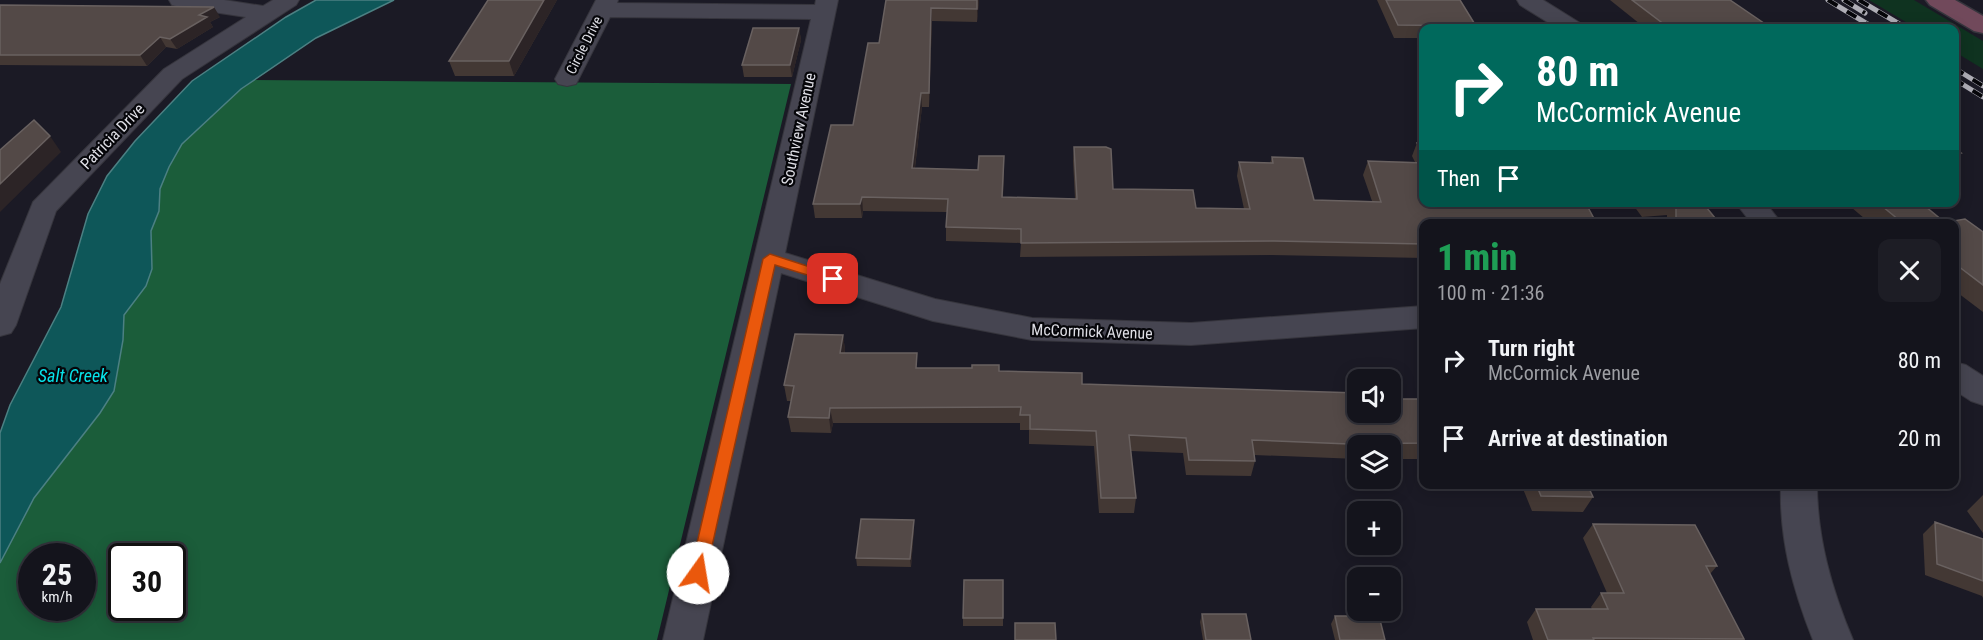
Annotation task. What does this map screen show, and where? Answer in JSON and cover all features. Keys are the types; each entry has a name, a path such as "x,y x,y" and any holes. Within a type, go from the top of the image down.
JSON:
{"street":[{"path":"180,0 265,14"},
{"name":"Patricia Drive","path":"0,325 43,208 173,74 288,0"},
{"path":"1528,0 1566,24"},
{"path":"1938,0 1983,26"},
{"name":"Circle Drive","path":"567,79 605,5 826,6"},
{"name":"Southview Avenue","path":"683,640 826,6"},
{"path":"1753,207 1764,219"},
{"name":"McCormick Avenue","path":"770,259 933,310 1032,329 1256,332 1342,321 1419,317"},
{"path":"1959,377 1983,392"},
{"path":"1959,397 1983,401"},
{"path":"1799,489 1803,539 1823,616 1833,640"}],"shaded area":[{"path":"1869,0 1914,0 1954,24 1909,24"},
{"path":"1959,27 1983,41 1983,69 1959,54"},
{"path":"254,80 791,84 657,640 0,640 0,563 34,498 100,413 114,391 123,340 124,315 152,269 151,231 159,211 160,189 182,144 241,89"}],"water":[{"name":"Salt Creek","path":"316,0 394,0 316,38 241,89 182,144 160,189 159,211 151,231 152,269 146,286 124,315 123,340 114,391 100,413 34,498 0,563 0,433 10,405 61,307 88,214 107,176 135,141 192,81 286,17"}],"building":[{"path":"488,0 544,0 509,61 449,61"},
{"path":"886,0 977,0 977,9 931,8 929,93 921,93 912,168 978,170 979,156 1004,156 1002,197 1077,199 1074,147 1106,147 1111,149 1113,189 1193,190 1196,208 1250,209 1239,162 1273,163 1272,157 1303,158 1314,200 1381,202 1368,161 1419,163 1419,207 1588,207 1594,219 1419,219 1419,244 1274,241 1021,243 1021,229 946,227 948,199 862,197 860,204 813,204 831,125 853,125 868,43 879,43"},
{"path":"1386,0 1460,0 1475,24 1419,24 1398,25"},
{"path":"1632,0 1730,0 1765,24 1664,24"},
{"path":"0,5 214,7 199,15 207,17 170,39 160,37 140,55 0,55"},
{"path":"753,28 799,28 790,65 742,65"},
{"path":"34,120 50,136 0,184 0,150"},
{"path":"1676,207 1706,207 1716,219 1676,219"},
{"path":"1883,207 1926,207 1941,219 1898,219"},
{"path":"1965,219 1983,232 1983,285 1959,267 1959,220"},
{"path":"795,334 843,335 840,353 917,353 916,368 972,368 972,365 999,365 999,371 1082,373 1082,384 1347,393 1347,423 1401,423 1401,399 1419,399 1419,443 1401,443 1401,435 1347,435 1347,444 1252,440 1255,461 1189,460 1186,438 1129,435 1136,498 1101,498 1096,431 1030,429 1030,415 1020,415 1021,407 830,408 829,418 788,417 794,386 784,385"},
{"path":"1538,489 1589,489 1593,497 1541,496"},
{"path":"861,519 914,520 910,559 856,558"},
{"path":"1935,522 1983,539 1983,581 1937,564"},
{"path":"1593,524 1695,525 1717,566 1706,566 1744,639 1548,640 1536,609 1608,609 1601,593 1624,593"},
{"path":"964,580 1003,580 1003,618 963,618"},
{"path":"1202,614 1246,614 1251,640 1206,640"},
{"path":"1335,616 1347,616 1347,621 1380,621 1385,640 1340,640"},
{"path":"1015,623 1055,623 1056,640 1015,640"}],"railway":[{"path":"1828,0 1867,24"},
{"path":"1844,0 1865,13"},
{"path":"1859,0 1899,24"},
{"path":"1959,71 1983,86"},
{"path":"1959,82 1983,97"}],"route":[{"path":"698,573 770,259 833,279"}]}
